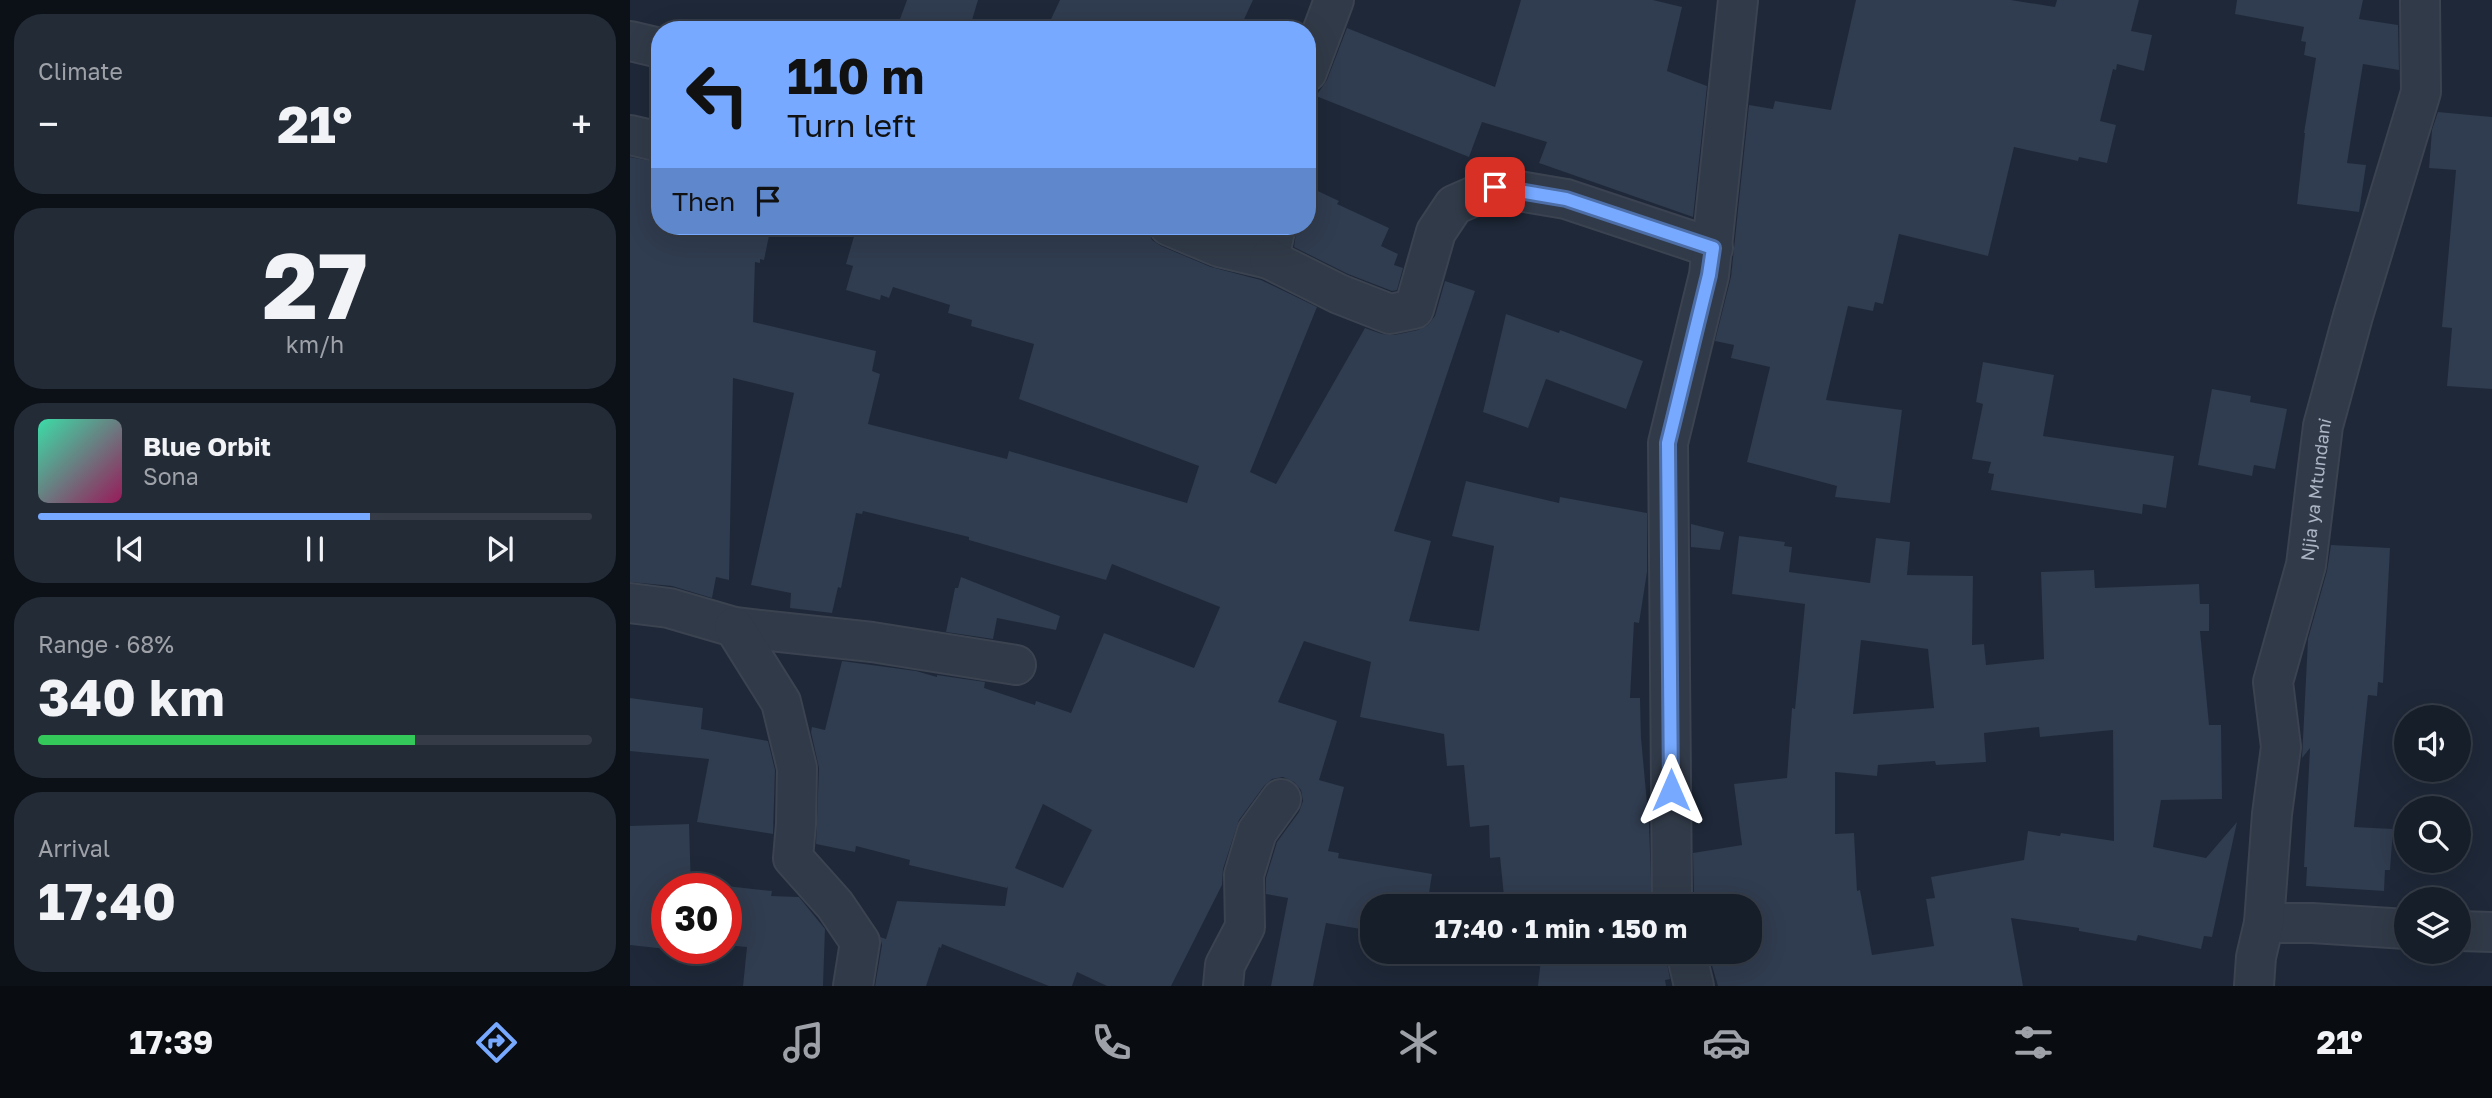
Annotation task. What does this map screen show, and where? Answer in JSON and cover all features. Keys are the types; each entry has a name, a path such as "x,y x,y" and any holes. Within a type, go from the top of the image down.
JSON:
{"street":[{"path":"1316,48 1334,0"},
{"path":"1672,894 1668,443 1709,275 1738,0"},
{"name":"Njia ya Mtundani","path":"2254,986 2256,957 2264,923 2272,814 2281,747 2273,682 2306,565 2323,426 2353,316 2421,92 2420,0"},
{"path":"630,41 651,46"},
{"path":"630,135 651,140"},
{"path":"1190,235 1219,247 1273,242 1339,294 1390,314 1414,309 1436,232 1454,205 1495,187 1566,199 1713,248"},
{"path":"630,603 669,608 734,627 910,648 1016,665"},
{"path":"734,627 781,702 797,768 793,858 835,905 860,942 853,986"},
{"path":"1223,986 1225,965 1245,927 1244,875 1257,832 1281,799"},
{"path":"2264,923 2394,928"},
{"path":"2471,931 2492,932"},
{"path":"1689,964 1694,986"}],"building":[{"path":"907,0 978,0 972,21 899,21"},
{"path":"1060,0 1253,0 1243,21 1050,21"},
{"path":"1521,0 1653,0 1682,7 1667,71 1707,86 1693,217 1539,163 1547,142 1482,122 1469,157 1316,96 1327,80 1347,28 1495,87"},
{"path":"1856,0 2011,0 2055,7 2057,0 2139,0 2131,31 2152,35 2144,71 2117,64 2116,70 2113,69 2100,121 2116,125 2107,163 2079,157 2078,161 2014,147 1988,256 1899,234 1883,304 1875,302 1873,311 1848,306 1826,400 1902,410 1890,503 1835,497 1837,486 1747,462 1770,367 1731,358 1734,345 1715,341 1731,277 1749,105 1773,109 1775,101 1831,110"},
{"path":"2237,0 2363,0 2359,19 2398,25 2399,70 2363,64 2347,163 2366,165 2359,212 2297,204 2304,133 2316,58 2304,55 2306,42 2301,41 2304,27 2235,14"},
{"path":"2438,112 2492,117 2492,389 2447,386 2452,328 2442,327 2456,170 2429,168 2432,130"},
{"path":"630,157 651,161 651,235 769,235 764,260 755,262 753,322 876,351 872,371 880,374 868,424 1007,459 1009,451 1187,503 1199,466 1019,399 1034,344 971,326 972,320 948,313 950,305 893,287 889,298 881,295 880,300 846,290 853,266 846,264 854,235 1150,235 1161,246 1211,267 1261,280 1317,307 1250,472 1276,484 1365,328 1394,335 1428,325 1435,316 1445,281 1475,291 1394,531 1431,541 1409,621 1479,631 1494,546 1452,536 1466,481 1559,503 1560,497 1647,513 1647,572 1639,623 1634,622 1630,698 1640,698 1652,894 1504,894 1500,857 1490,858 1489,825 1470,827 1464,765 1447,766 1444,734 1360,717 1371,662 1304,641 1278,702 1337,721 1319,780 1344,787 1328,851 1339,853 1338,858 1432,874 1429,894 1360,894 1360,929 1326,923 1313,986 1271,986 1288,898 1266,894 1266,878 1277,842 1299,812 1303,801 1301,790 1294,782 1283,777 1272,779 1264,786 1239,820 1223,869 1222,885 1171,986 1107,986 1077,972 1072,986 1049,986 942,944 926,986 875,986 882,945 880,937 886,939 897,901 1005,906 1008,886 1007,888 909,865 910,860 856,846 855,852 816,844 819,768 811,732 812,727 825,730 842,661 985,682 984,688 1035,705 1036,701 1071,713 1104,633 1194,668 1220,607 1112,564 1106,580 969,540 969,537 863,511 862,514 856,513 841,588 838,587 832,613 790,608 791,593 751,585 794,393 733,378 729,580 716,577 712,598 672,586 630,582","holes":["1043,804 1092,830 1063,888 1015,868"]},
{"path":"1316,190 1339,201 1337,204 1389,228 1381,246 1398,254 1394,265 1403,268 1397,290 1392,291 1348,274 1294,247 1296,235 1316,235"},
{"path":"1506,314 1559,333 1560,330 1643,361 1626,409 1546,379 1528,428 1483,412"},
{"path":"1983,362 2054,375 2043,436 2174,456 2166,508 2143,504 2142,514 1991,490 1994,474 1988,473 1991,462 1972,459 1983,404 1976,402"},
{"path":"2212,389 2251,396 2250,402 2287,409 2275,469 2254,465 2252,476 2198,465"},
{"path":"1691,524 1724,532 1720,550 1691,547"},
{"path":"1739,536 1785,542 1784,546 1792,547 1789,572 1870,583 1876,538 1910,542 1907,575 1973,576 1972,645 1984,644 1986,665 2044,659 2041,572 2094,570 2095,588 2199,584 2200,604 2209,604 2209,631 2200,631 2209,725 2221,725 2222,799 2161,800 2153,847 2206,858 2237,822 2212,937 2204,936 2201,949 2138,935 2136,941 2079,931 2079,928 2011,918 2023,986 1718,986 1712,964 1762,964 1762,894 1694,894 1693,853 1742,845 1734,784 1787,778 1792,708 1795,709 1805,604 1732,594","holes":["1861,640 1928,649 1934,708 1853,714","2039,727 2040,737 2113,730 2114,841 2028,831 2024,860 1931,877 1935,898 1926,899 1934,946 1872,955 1860,890 1857,891 1854,833 1835,834 1835,772 1877,776 1878,765 1935,761 1936,765 1986,762 1984,733"]},
{"path":"2331,545 2390,548 2383,683 2378,682 2377,696 2368,695 2354,827 2393,829 2390,870 2385,870 2384,891 2306,886 2307,867 2304,867 2310,748 2302,758 2308,639 2327,571"},
{"path":"961,577 1060,616 1056,630 997,618 993,639 946,632 955,588 958,588"},
{"path":"630,698 703,708 701,729 768,741 775,770 773,834 697,822 709,759 630,751"},
{"path":"689,824 691,873 651,873 651,947 630,945 630,826"},
{"path":"742,888 772,891 771,896 799,897 825,929 823,986 743,986 747,947 742,947"},
{"path":"1541,964 1667,964 1670,979 1665,980 1666,986 1538,986"}],"route":[{"path":"1495,187 1566,199 1713,248 1709,275 1668,443 1671,790"}]}
